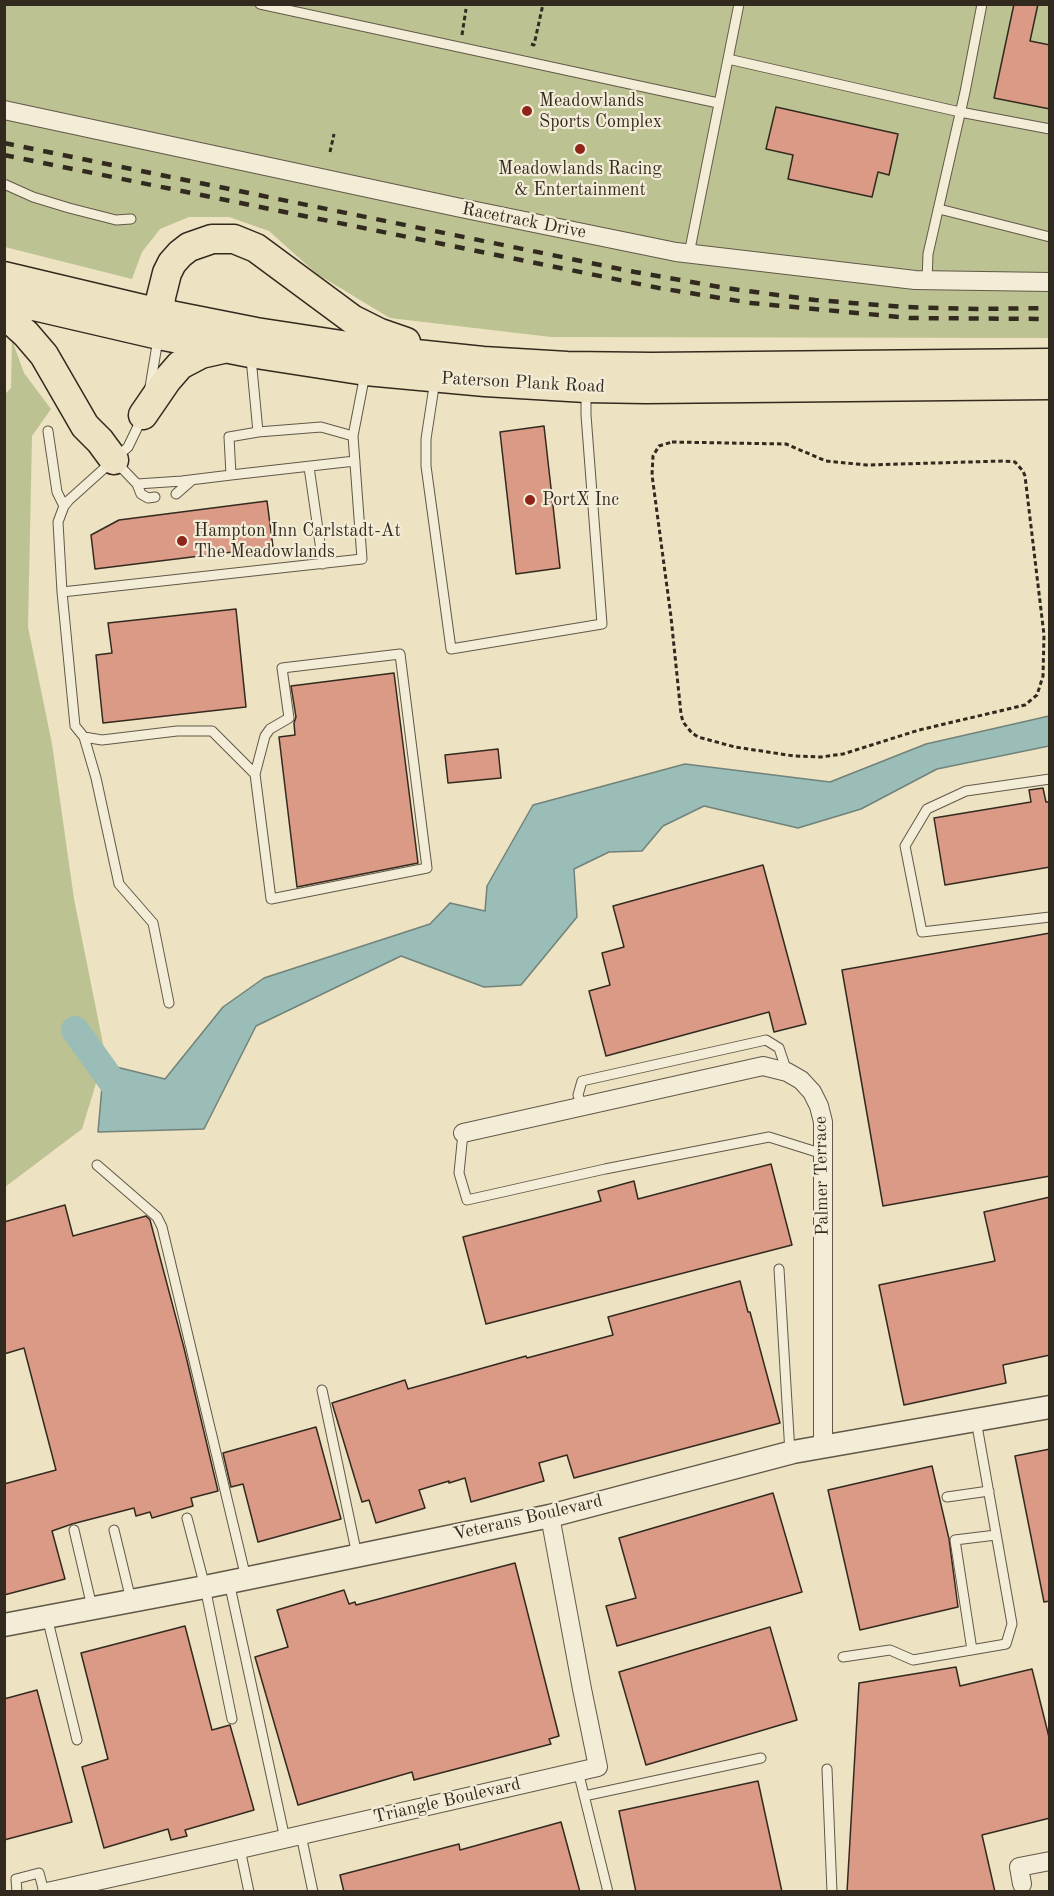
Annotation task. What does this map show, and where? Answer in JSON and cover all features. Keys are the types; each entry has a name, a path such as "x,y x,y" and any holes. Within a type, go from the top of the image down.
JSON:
{"main road":[{"path":"4,276 159,324 163,285 167,273 180,254 189,247 212,239 234,239 266,255 366,327 394,338 445,368"},
{"name":"Paterson Plank Road","path":"4,299 159,324 231,327 445,368 586,388 710,389 1050,385"},
{"path":"4,314 40,350 85,426 114,460"},
{"name":"Paterson Plank Road","path":"159,324 238,350 366,371 558,365 633,367 1050,363"},
{"path":"142,415 180,366 201,354 238,350"}],"street":[{"name":"Racetrack Drive","path":"4,110 461,208 689,254 927,281 1050,282"},
{"name":"Palmer Terrace","path":"463,1133 763,1066 788,1072 801,1080 812,1092 823,1122 823,1446"},
{"name":"Veterans Boulevard","path":"4,1625 205,1587 550,1516 823,1446 1050,1407"},
{"name":"Triangle Boulevard","path":"45,1892 598,1767 550,1516"},
{"path":"1022,1888 1019,1867 1050,1861"}],"lane":[{"path":"260,4 718,103"},
{"path":"689,254 739,4"},
{"path":"927,281 928,254 982,4"},
{"path":"728,59 960,112 1050,129"},
{"path":"4,184 33,197 69,208 116,220 131,219"},
{"path":"939,209 1050,237"},
{"path":"159,324 151,383 142,415 128,447 64,506 57,532 75,726 84,737 96,778 119,884 153,923 169,1003"},
{"path":"238,350 258,432"},
{"path":"445,368 426,439 426,466 451,649 602,624 586,415 586,388"},
{"path":"62,592 362,560 353,436 366,371"},
{"path":"231,475 229,437 258,432 321,427 353,436"},
{"path":"48,431 57,492 64,506"},
{"path":"114,460 137,484 141,494 148,498 155,497"},
{"path":"137,484 355,461"},
{"path":"309,467 323,564"},
{"path":"176,494 192,480"},
{"path":"84,737 102,740 177,731 212,731 255,774 271,899 427,868 400,654 282,668 289,718 270,729 255,774"},
{"path":"1050,779 966,791 927,809 905,846 922,932 1050,917"},
{"path":"582,1107 578,1095 582,1081 766,1040 779,1048 788,1072"},
{"path":"463,1133 459,1173 467,1200 605,1169 769,1137 823,1154"},
{"path":"97,1165 157,1217 162,1227 293,1837 313,1892"},
{"path":"779,1269 790,1453"},
{"path":"322,1390 357,1555"},
{"path":"843,1657 890,1650 913,1660 1006,1644 1012,1624 976,1420"},
{"path":"947,1497 989,1491"},
{"path":"188,1518 205,1587 232,1719"},
{"path":"74,1530 92,1607"},
{"path":"114,1530 130,1600"},
{"path":"972,1650 955,1540 996,1535"},
{"path":"46,1616 77,1740"},
{"path":"584,1796 761,1758"},
{"path":"827,1769 832,1892"},
{"path":"578,1771 608,1892"},
{"path":"240,1849 249,1892"},
{"path":"17,1892 16,1879 39,1873 45,1892"}],"path":[{"path":"531,44 534,45 543,4"},
{"path":"462,32 466,9"},
{"path":"330,152 334,134"},
{"path":"672,442 786,444 826,460 867,465 1009,461 1020,466 1024,476 1044,635 1043,676 1037,695 1025,705 919,730 843,754 821,758 735,747 692,733 683,722 681,714 652,475 653,456 659,446 672,442"}],"green space":[{"name":"Meadowlands Sports Complex","path":"5,5 1049,5 1049,338 551,337 390,318 317,274 269,231 229,217 189,217 160,229 142,252 132,279 5,247"},
{"path":"12,340 24,373 51,409 32,436 28,627 52,744 74,899 105,1054 82,1129 5,1187 4,395 11,388"}],"water":[{"path":"1049,716 1049,746 937,769 861,809 798,828 704,806 663,826 642,851 609,852 574,869 577,917 521,985 484,987 401,956 256,1026 204,1129 98,1132 104,1064 165,1079 223,1007 264,978 430,924 450,903 485,911 487,886 533,805 685,764 830,782 926,744"}],"building":[{"path":"1014,4 1038,4 1030,41 1050,45 1050,109 994,98"},
{"path":"776,107 898,134 889,175 878,172 872,197 788,179 793,155 766,149"},
{"name":"PortX Inc","path":"544,426 560,568 516,574 500,432"},
{"name":"Hampton Inn Carlstadt-At The Meadowlands","path":"267,501 273,547 95,569 91,535 119,520"},
{"path":"236,609 246,707 103,723 96,655 112,653 108,623"},
{"path":"394,673 418,863 297,887 279,737 295,735 296,717 291,686"},
{"path":"498,749 501,778 448,783 445,755"},
{"path":"1043,788 1046,802 1050,802 1050,867 945,885 934,818 1031,802 1029,790"},
{"path":"763,865 806,1024 774,1032 769,1012 606,1056 589,991 610,985 602,953 624,947 613,906"},
{"path":"1050,933 1050,1176 883,1206 842,970"},
{"path":"771,1164 792,1245 486,1324 463,1237 601,1201 598,1191 634,1181 638,1199"},
{"path":"1050,1197 1050,1355 1003,1365 1006,1383 904,1405 879,1285 995,1261 984,1212"},
{"path":"65,1205 73,1236 146,1216 150,1220 184,1348 218,1491 191,1498 193,1506 152,1518 150,1512 136,1516 134,1508 52,1531 65,1579 4,1595 4,1484 56,1470 24,1348 4,1354 4,1222"},
{"path":"740,1281 780,1423 574,1478 567,1455 539,1463 544,1481 471,1502 465,1478 449,1483 449,1481 419,1490 425,1508 376,1523 369,1500 362,1502 332,1403 405,1380 408,1389 526,1356 527,1358 613,1335 608,1317"},
{"path":"316,1427 341,1519 258,1542 243,1484 231,1487 223,1453"},
{"path":"1050,1449 1050,1601 1044,1602 1015,1456"},
{"path":"932,1466 949,1539 958,1607 860,1630 828,1490"},
{"path":"773,1493 802,1592 617,1646 606,1606 636,1598 619,1538"},
{"path":"515,1563 559,1736 549,1739 551,1744 414,1780 412,1772 298,1805 255,1657 288,1647 277,1610 344,1590 349,1604 355,1602 356,1605"},
{"path":"185,1626 212,1730 230,1725 254,1810 185,1830 187,1836 171,1840 168,1829 104,1848 82,1767 108,1759 81,1653"},
{"path":"770,1627 797,1720 646,1765 619,1672"},
{"path":"956,1667 960,1686 1032,1669 1050,1741 1050,1818 982,1835 995,1892 847,1892 859,1683"},
{"path":"37,1690 72,1822 4,1840 4,1699"},
{"path":"758,1781 782,1892 636,1892 619,1811"},
{"path":"561,1822 580,1892 344,1892 340,1875 459,1844 460,1850"}],"waterway":[{"path":"75,1030 126,1101"}],"railway":[{"path":"4,143 635,272 725,288 815,300 904,307 1050,308"},
{"path":"4,155 659,288 751,303 910,318 1050,319"}],"place":[{"name":"Meadowlands Sports Complex","path":"527,111"},
{"name":"Meadowlands Racing & Entertainment","path":"580,149"},
{"name":"PortX Inc","path":"530,500"},
{"name":"Hampton Inn Carlstadt-At The Meadowlands","path":"182,541"}]}
